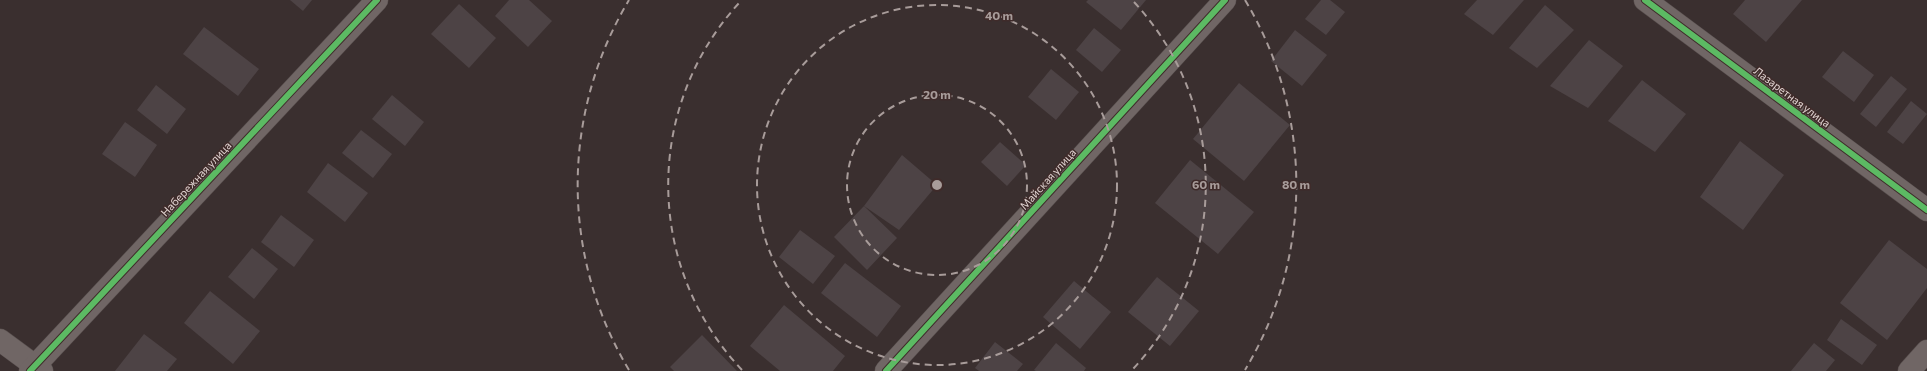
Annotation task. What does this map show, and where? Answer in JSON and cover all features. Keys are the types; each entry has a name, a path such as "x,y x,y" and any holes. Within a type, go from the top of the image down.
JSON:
{"street":[{"name":"Набережная улица","path":"35,369 377,0"},
{"name":"Майская улица","path":"886,371 1224,0"},
{"name":"Лазаретная улица","path":"1645,0 1927,210"},
{"path":"0,340 35,369"},
{"path":"1909,371 1927,351"}],"building":[{"path":"290,0 312,0 303,11"},
{"path":"509,0 529,0 552,21 528,47 495,16"},
{"path":"1088,0 1146,0 1121,30 1086,2"},
{"path":"1321,0 1330,0 1345,12 1326,35 1305,19"},
{"path":"1477,0 1524,0 1493,35 1464,14"},
{"path":"1745,0 1802,0 1766,42 1733,14"},
{"path":"459,4 496,38 469,68 431,34"},
{"path":"1545,5 1574,30 1537,68 1509,48"},
{"path":"204,27 259,69 238,96 183,54"},
{"path":"1094,28 1121,50 1102,72 1076,50"},
{"path":"1295,30 1327,55 1302,86 1271,61"},
{"path":"1589,40 1623,66 1588,108 1550,86"},
{"path":"1843,51 1874,75 1854,102 1822,77"},
{"path":"1051,69 1079,92 1056,120 1028,97"},
{"path":"1891,76 1907,89 1876,127 1860,114"},
{"path":"1642,80 1686,114 1655,152 1608,121"},
{"path":"1239,83 1290,125 1244,181 1193,139"},
{"path":"156,85 186,109 167,134 137,110"},
{"path":"392,95 424,122 405,146 372,119"},
{"path":"1911,101 1927,114 1903,144 1887,132"},
{"path":"125,122 157,145 135,177 102,154"},
{"path":"361,130 392,154 373,178 342,153"},
{"path":"1740,141 1784,175 1743,230 1700,197"},
{"path":"1000,142 1026,165 1007,186 981,162"},
{"path":"902,155 937,185 899,230 864,206"},
{"path":"1190,160 1254,212 1218,254 1155,203"},
{"path":"328,163 368,193 345,222 307,192"},
{"path":"864,206 897,238 867,270 834,237"},
{"path":"281,215 314,240 294,267 261,242"},
{"path":"800,230 835,256 813,284 779,257"},
{"path":"1889,240 1927,269 1927,288 1887,340 1840,303"},
{"path":"252,248 278,269 254,299 228,277"},
{"path":"845,263 901,306 877,337 821,293"},
{"path":"1157,277 1199,311 1170,346 1128,312"},
{"path":"1074,281 1111,312 1080,349 1043,317"},
{"path":"210,291 260,331 233,364 184,323"},
{"path":"784,305 845,356 833,371 780,371 750,346"},
{"path":"1841,319 1877,345 1862,365 1827,340"},
{"path":"144,334 177,359 167,371 115,371"},
{"path":"702,335 737,371 674,371 670,367"},
{"path":"995,342 1023,364 1017,371 979,371 975,368"},
{"path":"1056,343 1086,368 1084,371 1034,370"},
{"path":"1814,343 1835,360 1826,371 1791,371"}],"cycle path":[{"path":"30,371 377,0"},
{"path":"886,371 1225,0"},
{"path":"1645,0 1927,210"}]}
